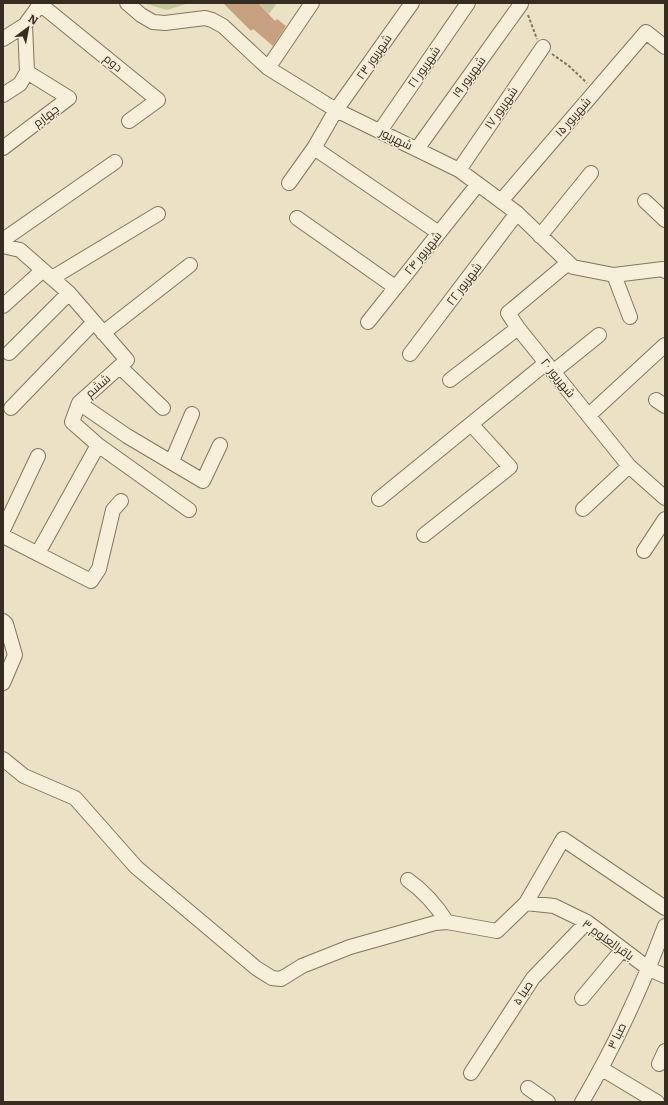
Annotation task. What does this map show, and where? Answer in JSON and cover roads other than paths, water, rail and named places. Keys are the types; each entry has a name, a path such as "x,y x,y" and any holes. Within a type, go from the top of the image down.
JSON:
{"street":[{"name":"شهریور","path":"127,3 138,13 153,22 166,23 204,18 212,20 223,26 268,68 336,110 458,170 517,213 572,267 614,274 664,268"},
{"path":"268,68 312,3"},
{"name":"شهریور ۲۳","path":"289,183 314,148 336,110 412,3"},
{"name":"شهریور ۲۱","path":"380,131 468,3"},
{"path":"3,40 25,24 40,4"},
{"name":"دوم","path":"40,4 158,100 129,121"},
{"name":"شهریور ۱۹","path":"417,149 521,4"},
{"path":"3,95 20,84 27,72 25,24"},
{"name":"شهریور ۱۵","path":"501,201 646,32 665,47"},
{"name":"شهریور ۱۷","path":"458,170 543,48"},
{"name":"چهارم","path":"3,148 69,98 27,72"},
{"path":"314,148 439,233"},
{"path":"3,240 116,162"},
{"path":"540,236 591,174"},
{"name":"شهریور ۲۴","path":"368,322 478,184"},
{"path":"645,201 665,220"},
{"name":"شهریور ۲۲","path":"410,354 517,213"},
{"path":"3,306 47,274 158,214"},
{"path":"297,218 395,287"},
{"name":"ششم","path":"3,246 20,250 69,293 127,360 79,403 127,436 203,481 220,445"},
{"name":"شهریور ۲۰","path":"568,263 508,313 549,368 589,415 629,466 665,498"},
{"path":"103,333 190,265"},
{"path":"614,274 630,317"},
{"path":"9,352 69,293"},
{"path":"12,408 94,322"},
{"path":"450,380 518,328"},
{"path":"379,498 471,424 549,368 599,336"},
{"path":"589,415 665,345"},
{"path":"120,367 163,408"},
{"path":"79,403 72,422 98,445 189,510"},
{"path":"172,462 192,414"},
{"path":"424,535 510,467 471,424"},
{"path":"38,553 98,445"},
{"path":"3,530 38,456"},
{"path":"583,509 629,466"},
{"path":"3,536 91,581 99,569 113,510 121,501"},
{"path":"644,551 665,519"},
{"path":"3,621 6,624 15,655 3,683"},
{"path":"3,759 24,776 75,798 136,867 256,968 272,978 281,979 302,966 350,947 435,923 447,922 497,931 526,903 563,839 665,908"},
{"path":"408,880 423,891 436,905 447,922"},
{"name":"باقرالعلوم ۳","path":"526,903 554,906 587,922 649,969 665,976"},
{"name":"صبا ۵","path":"472,1073 533,978 587,922"},
{"name":"صبا ۳","path":"582,1102 602,1069 649,969 665,926"},
{"path":"582,998 622,950"},
{"path":"602,1069 656,1102"},
{"path":"528,1088 548,1102"}]}
